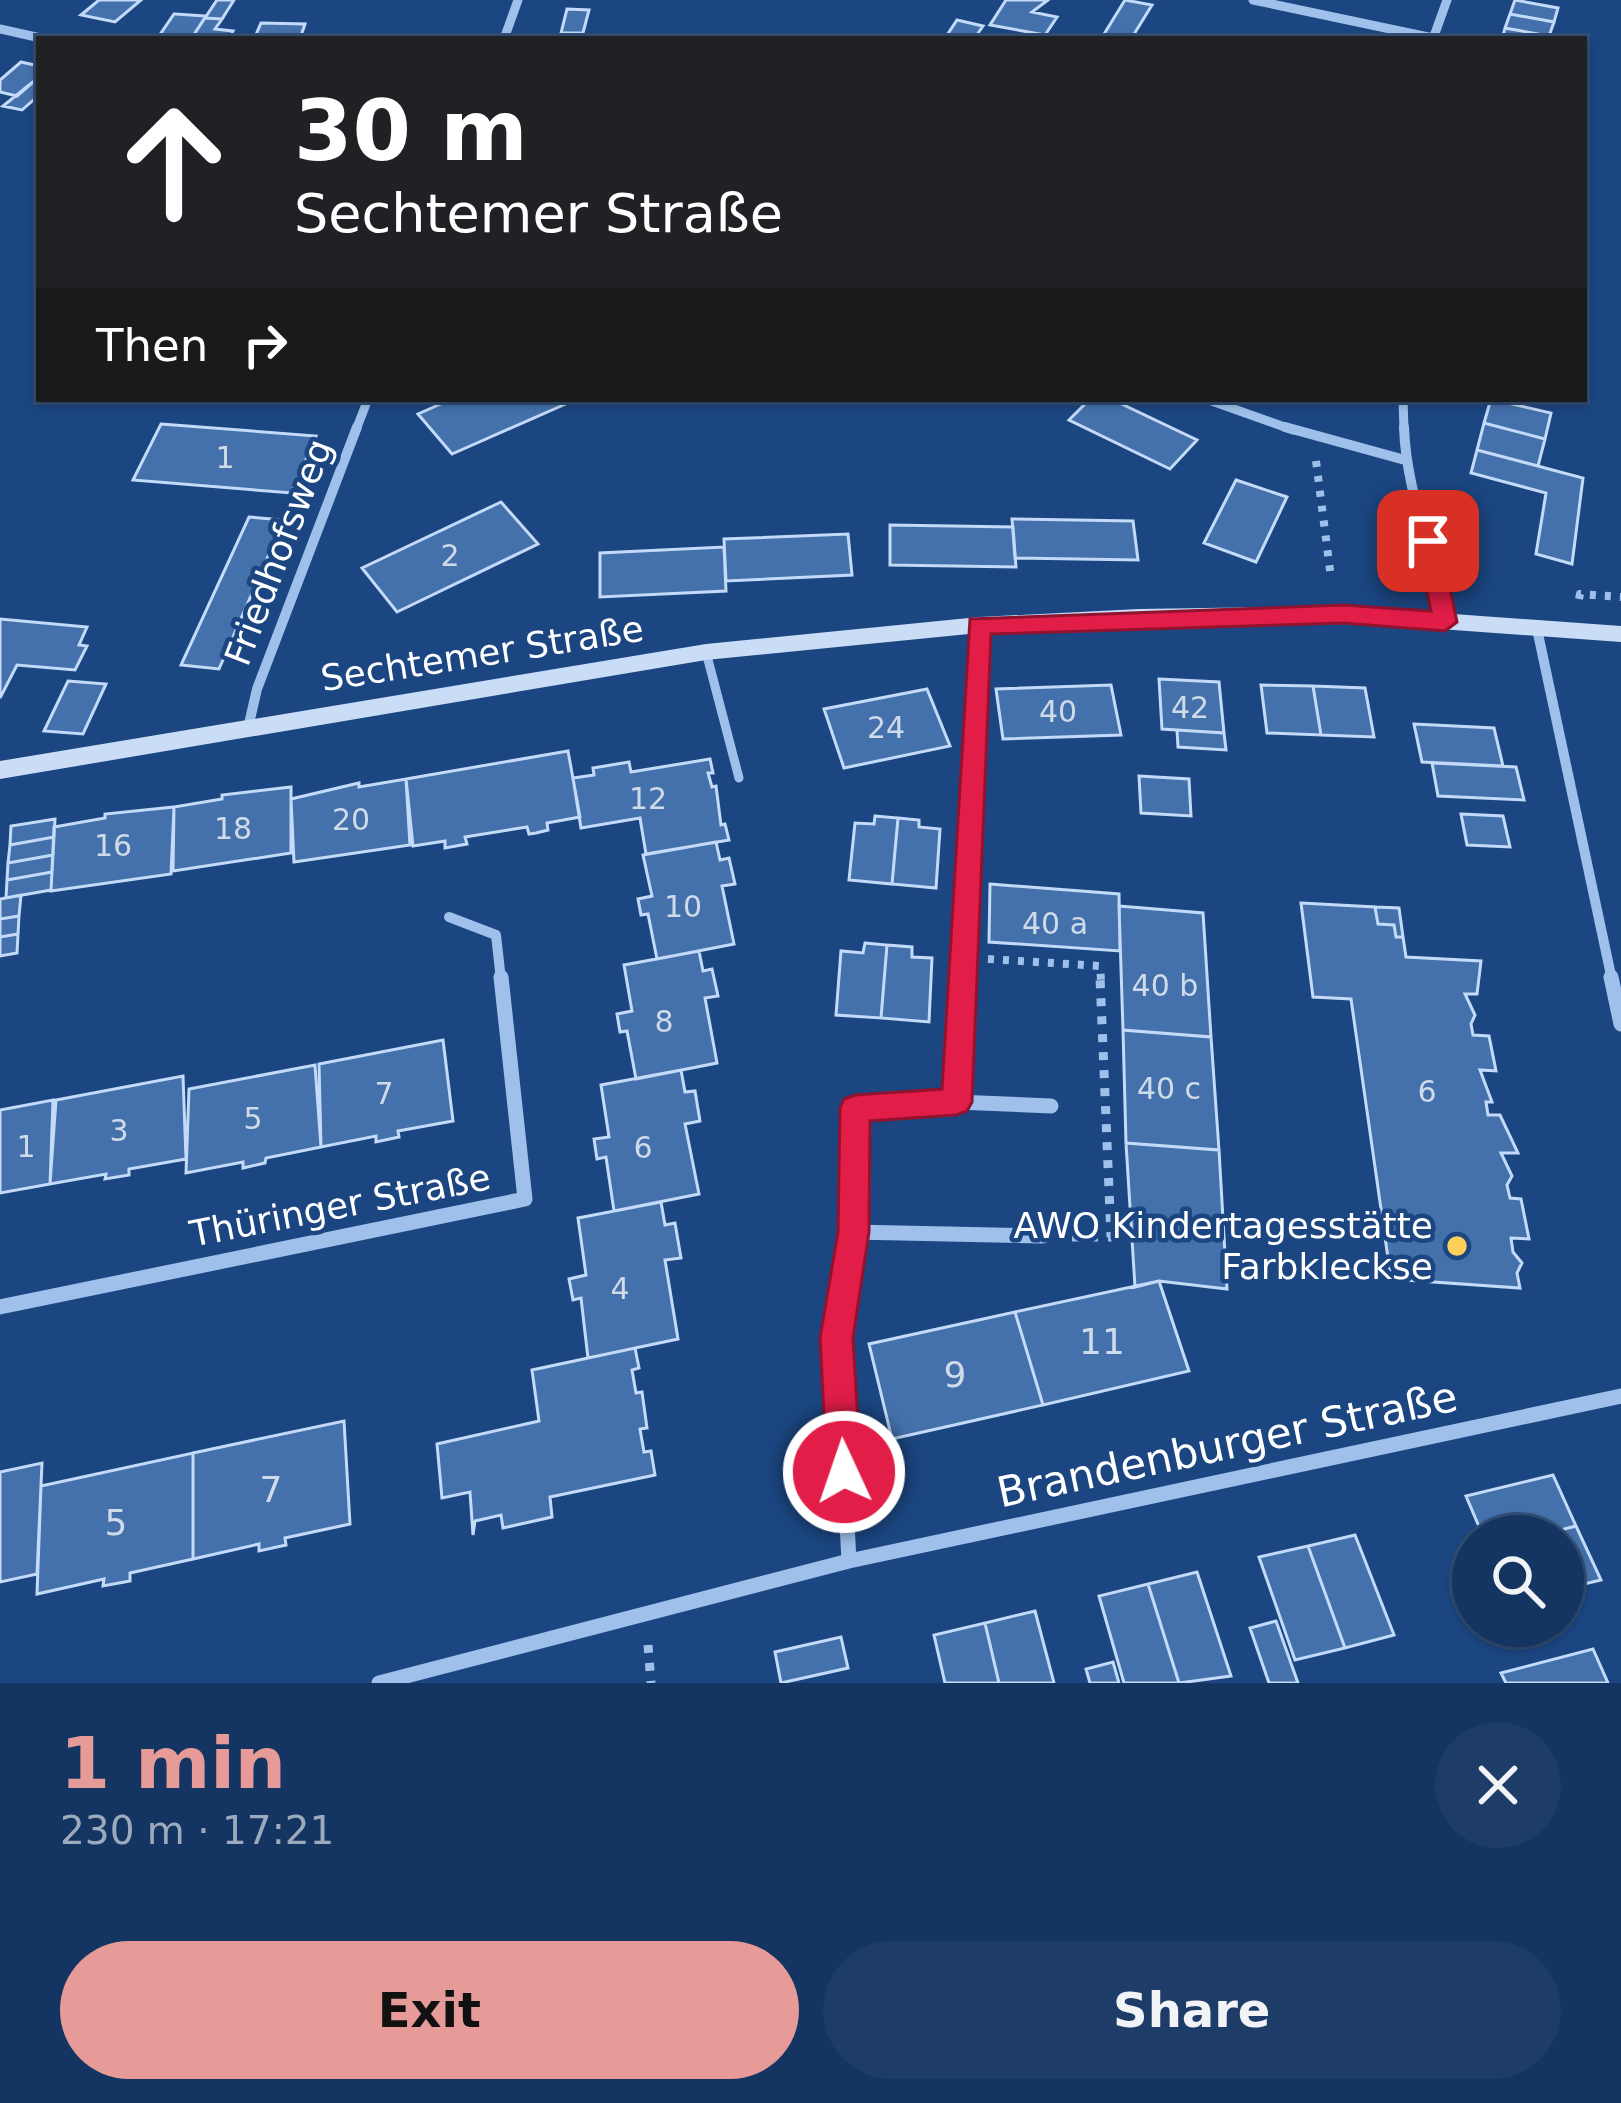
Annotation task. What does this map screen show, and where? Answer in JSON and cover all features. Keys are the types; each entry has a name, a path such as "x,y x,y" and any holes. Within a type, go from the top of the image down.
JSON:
{"street":[{"path":"505,36 518,0"},
{"path":"1253,0 1424,36"},
{"path":"1434,36 1448,0"},
{"path":"0,29 36,37"},
{"name":"Friedhofsweg","path":"248,728 257,688 367,402"},
{"path":"1214,402 1312,437 1406,460"},
{"path":"1403,402 1406,460 1439,581 1445,622"},
{"name":"Sechtemer Straße","path":"0,770 706,652 979,625 1343,614 1621,634"},
{"path":"956,1102 979,625"},
{"path":"1537,629 1621,1024"},
{"name":"Thüringer Straße","path":"0,1307 525,1199 496,935 449,917"},
{"path":"849,1561 837,1338 854,1232 855,1108 956,1102 1051,1106"},
{"path":"854,1232 1043,1236"},
{"name":"Brandenburger Straße","path":"380,1683 849,1561 1621,1396"}],"lane":[{"path":"706,652 739,778"}],"path":[{"path":"1312,437 1331,578"},
{"path":"963,957 1100,966 1112,1237 1043,1236"}],"building":[{"path":"99,0 141,0 115,22 81,15"},
{"path":"217,0 234,0 222,19 205,18"},
{"path":"1006,0 1048,0 1032,12 1057,17 1045,35 990,25"},
{"path":"1125,0 1152,5 1133,36 1103,36"},
{"path":"1515,0 1558,8 1554,22 1510,14"},
{"path":"567,9 589,10 583,33 561,33"},
{"path":"174,14 206,16 193,36 159,36"},
{"path":"1510,14 1554,22 1549,36 1505,28"},
{"path":"205,18 222,19 215,29 233,31 230,36 193,36"},
{"path":"957,20 983,26 976,36 947,35"},
{"path":"261,23 305,24 301,36 255,36"},
{"path":"1505,28 1549,36 1503,36"},
{"path":"21,62 36,65 36,80 17,96 0,92 0,80"},
{"path":"36,79 36,98 22,110 3,106"},
{"path":"445,402 570,402 452,454 418,414"},
{"path":"1087,402 1117,402 1197,440 1170,469 1069,420"},
{"path":"1490,402 1551,413 1545,439 1484,423"},
{"path":"1484,423 1545,439 1538,466 1477,450"},
{"path":"161,424 316,436 292,493 133,480"},
{"path":"1477,450 1583,478 1572,564 1536,554 1546,493 1471,473"},
{"path":"1236,480 1287,497 1256,562 1204,543"},
{"path":"501,502 538,544 397,612 362,568"},
{"path":"249,517 284,520 219,669 181,665"},
{"path":"1012,519 1133,521 1138,560 1015,558"},
{"path":"890,525 1013,527 1016,567 890,565"},
{"path":"848,534 852,575 726,581 724,539"},
{"path":"724,547 726,591 600,597 600,553"},
{"path":"0,619 87,627 79,645 87,646 75,670 17,665 0,698"},
{"path":"1159,679 1219,682 1224,733 1162,729"},
{"path":"68,681 106,684 83,734 44,731"},
{"path":"1111,685 1121,735 1003,739 996,689"},
{"path":"1261,685 1313,686 1321,735 1267,733"},
{"path":"1313,686 1365,688 1374,737 1321,735"},
{"path":"927,689 950,746 844,768 824,709"},
{"path":"1414,724 1494,728 1503,766 1422,762"},
{"path":"1177,730 1224,733 1226,750 1178,747"},
{"path":"568,751 580,817 547,823 548,830 536,833 529,834 527,827 465,837 467,844 445,848 445,841 413,846 406,779"},
{"path":"710,759 713,773 708,773 712,787 716,786 721,825 725,824 729,840 646,854 640,818 581,828 573,778 594,775 593,768 629,762 631,772"},
{"path":"1432,763 1516,767 1524,800 1438,796"},
{"path":"1139,776 1189,779 1191,816 1141,813"},
{"path":"406,779 410,845 294,862 291,799 359,783 359,787"},
{"path":"291,787 291,853 173,871 174,807 222,799 222,795"},
{"path":"174,807 171,874 51,891 54,827 105,818 105,814"},
{"path":"1461,814 1503,816 1510,847 1467,845"},
{"path":"875,816 898,818 892,884 849,880 855,823 874,824"},
{"path":"898,818 940,829 936,888 892,884"},
{"path":"55,819 54,837 10,845 11,826"},
{"path":"54,837 53,855 8,863 10,845"},
{"path":"716,842 720,860 729,858 735,884 722,886 734,944 657,959 648,914 641,915 638,899 652,896 643,855"},
{"path":"53,855 52,872 7,880 8,863"},
{"path":"52,872 51,890 6,898 7,880"},
{"path":"990,884 1119,894 1120,951 989,942"},
{"path":"21,895 19,916 0,919 0,899"},
{"path":"1301,903 1375,907 1378,924 1394,925 1396,937 1403,937 1406,957 1481,961 1477,994 1465,994 1475,1015 1473,1035 1489,1036 1496,1071 1480,1070 1492,1102 1486,1102 1488,1115 1500,1115 1518,1153 1501,1153 1512,1176 1507,1185 1510,1198 1521,1199 1529,1239 1511,1238 1513,1252 1522,1263 1517,1273 1520,1288 1391,1279 1351,999 1313,997"},
{"path":"1119,906 1203,913 1211,1037 1123,1030"},
{"path":"1375,907 1399,908 1403,937 1396,937 1394,925 1378,924"},
{"path":"19,916 18,934 0,937 0,919"},
{"path":"18,934 17,953 0,956 0,937"},
{"path":"865,943 887,945 881,1018 836,1015 841,951 863,953"},
{"path":"887,945 912,947 912,957 932,958 929,1022 881,1018"},
{"path":"699,951 703,971 712,969 718,996 705,998 717,1063 636,1079 627,1031 620,1032 617,1014 632,1011 624,965"},
{"path":"1123,1030 1211,1037 1219,1150 1126,1143"},
{"path":"443,1040 453,1121 398,1131 399,1137 376,1142 376,1136 321,1147 319,1064"},
{"path":"315,1065 321,1147 266,1158 265,1163 243,1168 243,1162 186,1173 189,1089"},
{"path":"681,1070 685,1092 695,1091 700,1121 685,1124 699,1194 614,1211 606,1157 597,1159 594,1139 609,1137 601,1085"},
{"path":"183,1076 186,1159 129,1169 129,1175 50,1184 56,1100"},
{"path":"53,1100 50,1184 0,1193 0,1110"},
{"path":"1126,1143 1219,1150 1227,1289 1159,1281 1135,1287"},
{"path":"661,1202 665,1225 675,1223 681,1258 665,1260 678,1339 588,1358 581,1298 573,1300 569,1279 586,1275 578,1218"},
{"path":"1159,1281 1189,1371 1043,1405 1015,1312"},
{"path":"1015,1312 1043,1405 892,1439 869,1344"},
{"path":"635,1348 639,1368 632,1370 636,1393 642,1392 647,1428 640,1429 644,1452 651,1451 655,1475 550,1497 552,1517 503,1528 501,1515 475,1521 473,1535 470,1492 442,1498 437,1444 539,1421 532,1370"},
{"path":"344,1421 350,1524 285,1538 286,1545 259,1551 259,1544 193,1559 193,1453"},
{"path":"193,1453 193,1559 130,1573 130,1581 103,1586 104,1579 37,1594 41,1486"},
{"path":"42,1463 37,1574 0,1582 0,1472"},
{"path":"1553,1475 1571,1515 1474,1515 1466,1496"},
{"path":"1355,1535 1394,1635 1345,1648 1308,1546"},
{"path":"1584,1543 1601,1580 1584,1584"},
{"path":"1308,1546 1345,1648 1295,1660 1259,1557"},
{"path":"1197,1572 1231,1676 1179,1683 1148,1584"},
{"path":"1148,1584 1179,1683 1124,1683 1099,1596"},
{"path":"1035,1611 1054,1683 999,1683 985,1623"},
{"path":"1276,1621 1298,1683 1269,1683 1250,1628"},
{"path":"985,1623 999,1683 945,1683 934,1635"},
{"path":"841,1637 848,1668 781,1683 775,1652"},
{"path":"1593,1649 1608,1683 1506,1683 1501,1673"},
{"path":"1113,1662 1119,1683 1090,1683 1086,1669"}],"place":[{"name":"AWO Kindertagesstätte Farbkleckse","path":"1457,1246"}],"route":[{"path":"844,1472 837,1338 854,1232 855,1108 956,1102 979,625 1343,614 1445,622 1428,541"}]}
